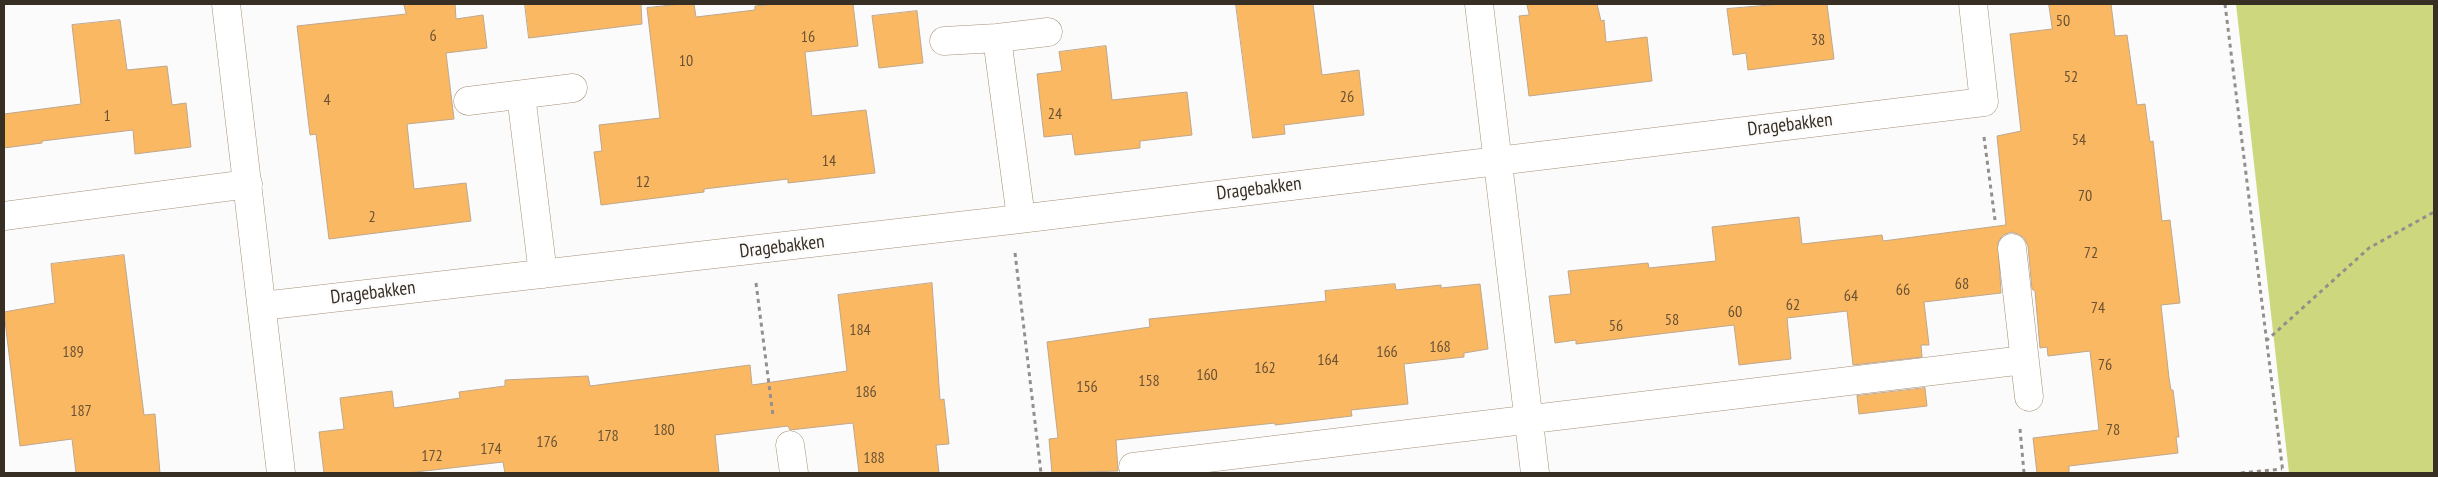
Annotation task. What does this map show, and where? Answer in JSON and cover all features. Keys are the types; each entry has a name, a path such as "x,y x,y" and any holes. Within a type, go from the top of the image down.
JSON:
{"street":[{"path":"226,4 281,473"},
{"path":"1479,4 1535,473"},
{"path":"1972,4 1984,102"},
{"path":"944,41 998,38 1048,32"},
{"path":"998,38 1016,219"},
{"path":"468,102 573,88"},
{"path":"521,95 543,274"},
{"name":"Dragebakken","path":"262,306 752,251 1984,102"},
{"path":"4,216 248,184"},
{"path":"2012,248 2029,397"},
{"path":"1133,466 2024,360"},
{"path":"790,445 794,473"}],"path":[{"path":"2225,4 2283,471 2241,473"},
{"path":"1984,102 1984,132 1998,242 2012,248"},
{"path":"2266,341 2369,248 2434,212"},
{"path":"1016,219 1041,473"},
{"path":"752,251 775,438 790,445"},
{"path":"2024,473 2018,407 2029,397"}],"green space":[{"path":"2236,4 2434,4 2434,473 2289,473"}],"building":[{"path":"404,4 455,4 456,19 483,15 487,48 446,53 454,119 407,124 414,189 466,183 471,221 329,239 316,134 310,135 297,26 406,14"},
{"path":"525,4 641,4 642,24 529,38"},
{"path":"694,4 696,17 755,10 755,6 775,4 853,4 858,46 805,52 812,116 866,110 875,173 788,183 788,179 704,189 704,192 601,205 594,152 602,151 599,125 660,118 647,8"},
{"path":"1236,4 1313,4 1322,75 1359,70 1364,115 1284,125 1285,134 1253,138"},
{"path":"1527,4 1597,4 1601,21 1604,20 1606,42 1647,37 1652,81 1529,96 1519,16 1529,15"},
{"path":"1782,4 1827,4 1834,59 1748,70 1746,53 1733,55 1727,9"},
{"path":"2049,4 2111,4 2115,36 2127,35 2137,105 2145,104 2150,142 2153,141 2162,221 2170,220 2180,303 2161,305 2169,378 2171,390 2173,390 2179,437 2176,437 2178,453 2069,466 2069,473 2037,473 2033,438 2099,430 2090,351 2048,356 2047,347 2040,348 2035,291 2032,289 2028,246 2024,238 2011,232 2003,235 1998,242 2001,293 1924,302 1929,345 1921,345 1922,357 1853,365 1847,311 1787,318 1791,359 1739,365 1734,325 1576,344 1576,340 1555,343 1549,296 1571,294 1568,271 1648,263 1649,268 1716,261 1712,227 1799,217 1802,244 1882,235 1883,241 2006,225 1997,136 2021,131 2010,34 2052,29"},
{"path":"917,11 923,63 879,68 872,16"},
{"path":"120,20 127,70 167,66 172,105 186,103 191,147 135,154 133,130 42,141 42,143 4,148 4,114 81,104 72,25"},
{"path":"1106,46 1112,100 1187,92 1192,135 1140,141 1140,148 1075,155 1072,134 1044,137 1037,74 1062,71 1059,52"},
{"path":"124,255 144,415 155,414 160,473 76,473 72,439 20,446 4,312 55,303 51,264"},
{"path":"932,283 940,400 944,399 949,444 936,445 939,473 859,473 853,423 790,430 788,426 715,435 719,473 505,473 503,462 407,473 324,473 319,432 344,429 340,398 392,391 394,408 460,398 459,392 505,386 505,380 588,376 590,386 750,365 752,385 847,371 838,295"},
{"path":"1395,284 1396,290 1441,285 1441,288 1480,284 1488,349 1464,353 1464,357 1404,364 1408,404 1351,410 1352,416 1116,440 1118,471 1052,473 1049,439 1058,438 1047,342 1150,327 1149,319 1326,301 1325,291"},
{"path":"1925,388 1927,406 1859,414 1857,396"}]}
